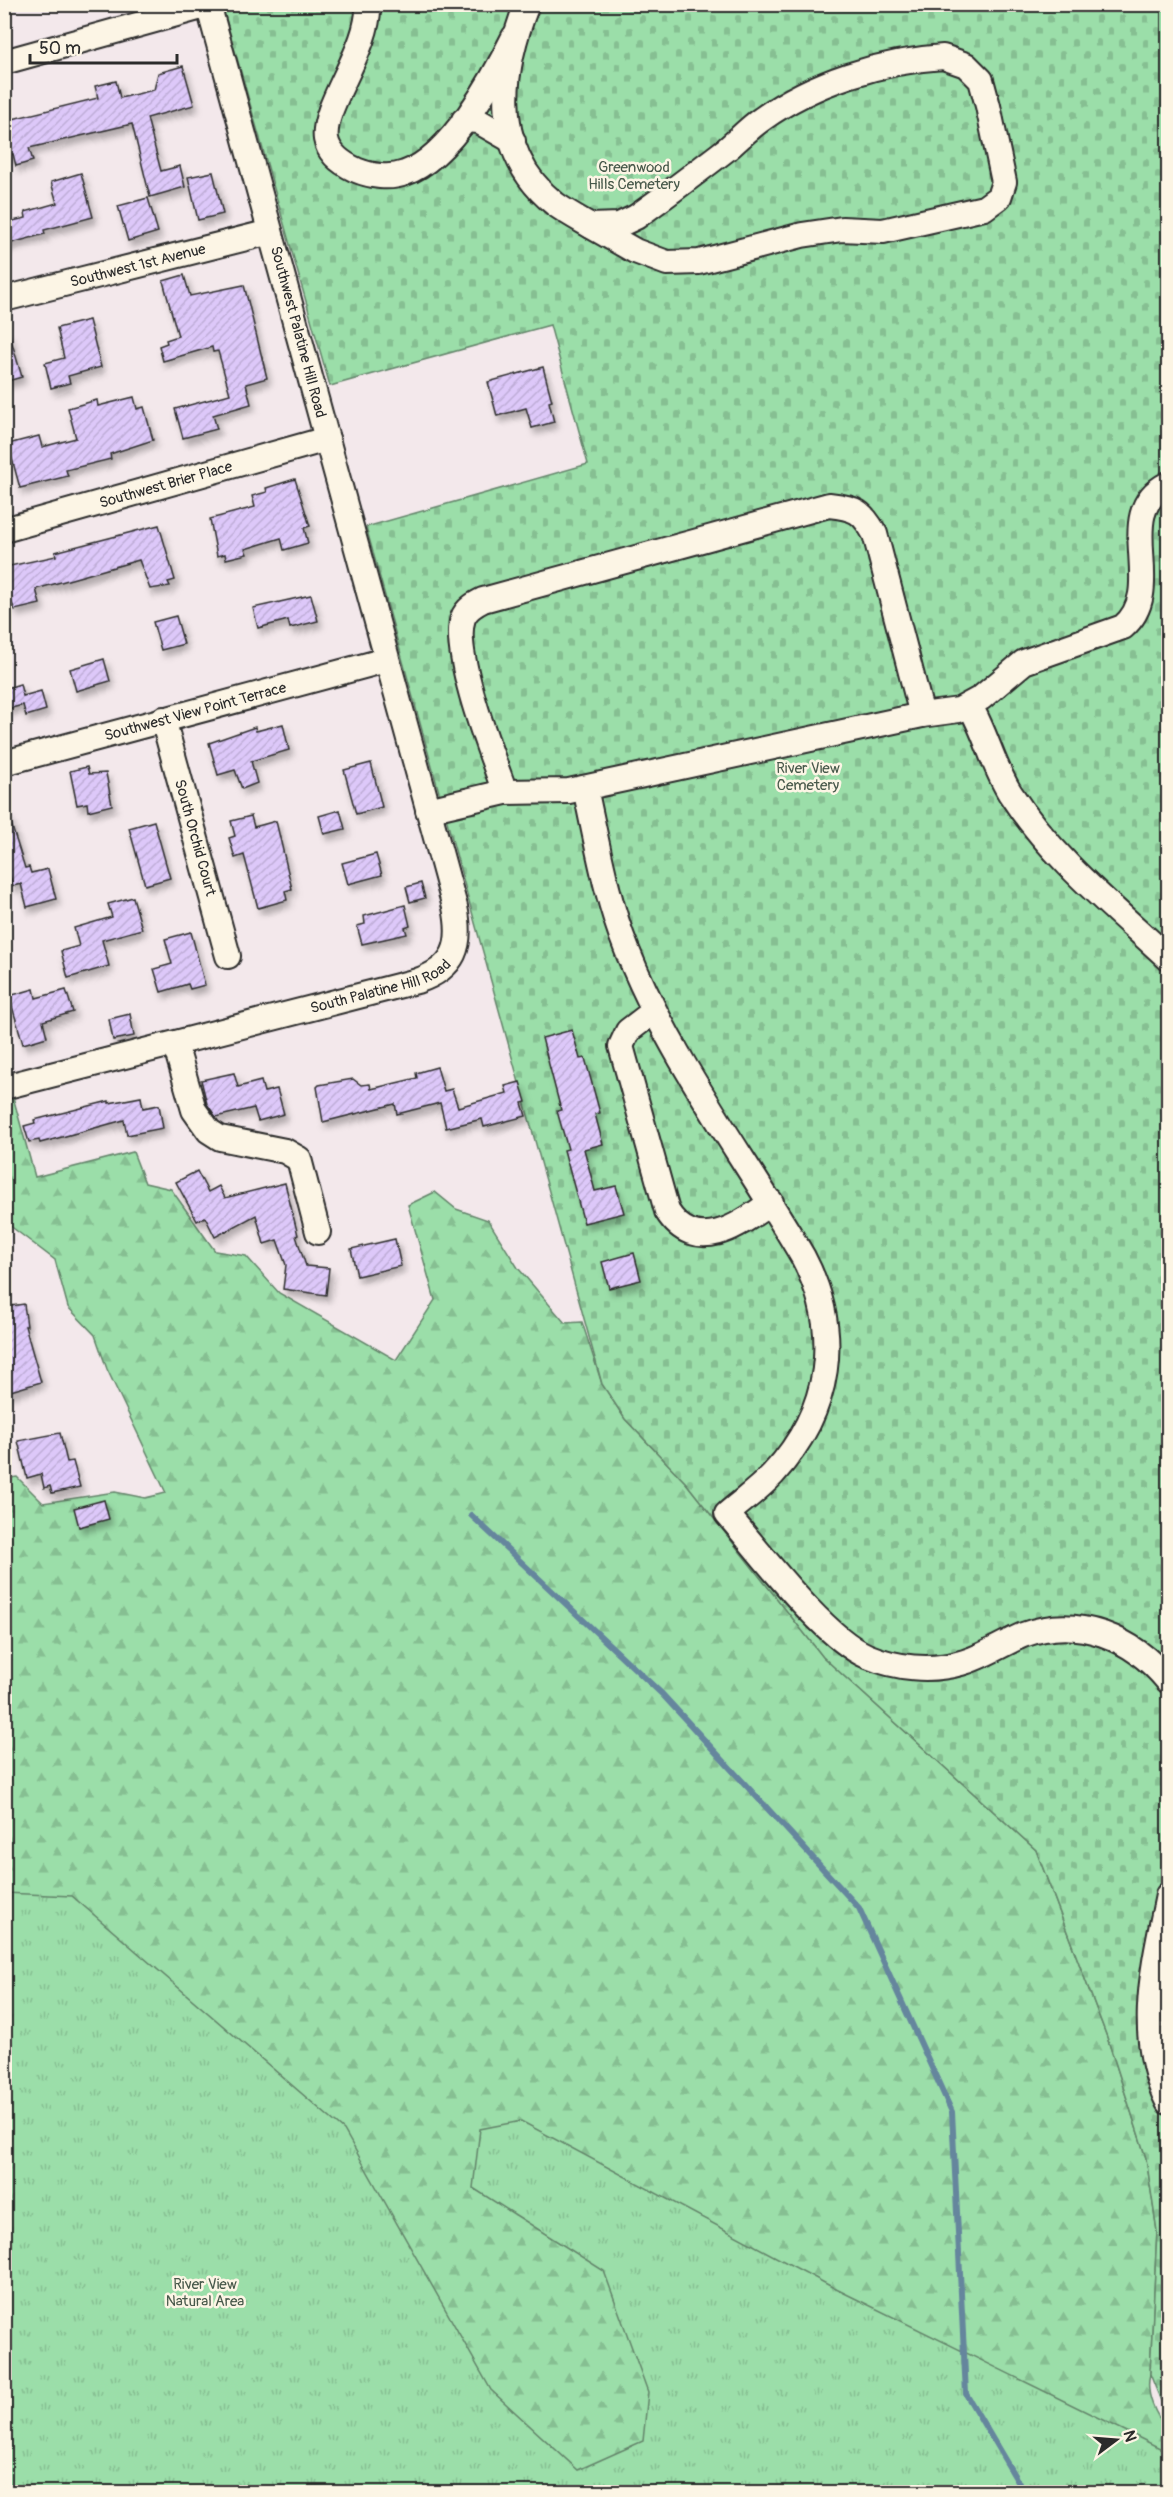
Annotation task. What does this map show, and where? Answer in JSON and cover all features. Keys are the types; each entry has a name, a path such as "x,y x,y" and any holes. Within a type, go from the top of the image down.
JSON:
{"street":[{"path":"368,4 355,61 331,109 326,139 339,163 371,176 405,174 435,155 494,78 527,4"},
{"path":"4,62 208,5"},
{"name":"Southwest Palatine Hill Road","path":"208,5 386,660"},
{"path":"514,37 506,76 506,119 520,159 536,184 555,203 591,226 635,251 667,263 699,262 802,235 842,229 883,231 984,208 999,197 1004,182 981,80 966,66 943,57 915,59 867,71 804,93 762,119 722,153 636,217 619,225 591,226"},
{"path":"464,120 478,121 513,141"},
{"name":"Southwest 1st Avenue","path":"4,299 270,232"},
{"name":"Southwest Brier Place","path":"4,530 327,439"},
{"path":"428,810 506,792 553,792 585,788 970,706 1024,662 1124,627 1133,619 1139,609 1144,587 1140,531 1142,511 1154,493 1168,484"},
{"path":"506,792 487,744 461,646 464,615 473,605 483,600 829,505 853,507 866,519 875,534 922,715"},
{"name":"Southwest View Point Terrace","path":"4,763 386,660"},
{"name":"South Palatine Hill Road","path":"4,1087 417,981 441,970 456,948 458,919 386,660"},
{"path":"970,706 983,729 1009,791 1039,832 1071,866 1168,958"},
{"name":"South Orchid Court","path":"163,719 228,956"},
{"path":"585,788 611,906 626,948 654,1011 715,1117 771,1202 803,1257 820,1293 826,1324 826,1367 818,1402 790,1455 771,1476 727,1514 834,1634 864,1654 881,1661 920,1668 943,1667 976,1658 1039,1630 1082,1629 1099,1632 1136,1648 1153,1662 1168,1681"},
{"path":"654,1011 628,1031 621,1046 668,1211 673,1220 693,1233 713,1234 731,1228 771,1202"},
{"path":"176,1044 194,1110 209,1131 220,1138 285,1151 299,1159 318,1232"},
{"path":"1168,1895 1148,2014 1152,2054 1168,2102"}],"green space":[{"name":"River View Cemetery","path":"222,5 1168,5 1168,2418 1150,2374 1157,2231 1146,2158 1107,2037 1036,1850 823,1657 686,1483 625,1419 602,1384 366,527 588,464 550,325 330,386"},
{"path":"13,1097 35,1177 133,1152 145,1183 171,1189 215,1251 246,1256 279,1293 396,1360 435,1300 408,1205 435,1192 456,1209 488,1220 518,1268 565,1323 582,1322 602,1384 625,1419 686,1483 823,1657 1036,1850 1107,2037 1146,2158 1157,2231 1149,2389 1155,2411 1168,2429 1168,2492 5,2492 4,1479 17,1477 43,1503 115,1492 145,1498 166,1493 107,1369 95,1335 68,1307 55,1260 5,1222 5,1099"},
{"name":"River View Natural Area","path":"4,1893 72,1896 344,2130 491,2390 578,2470 643,2441 648,2392 604,2271 473,2188 480,2129 521,2121 834,2288 1168,2452 1168,2492 5,2492"}],"building":[{"path":"183,66 194,105 147,118 161,171 180,166 185,187 150,197 132,124 29,148 33,161 16,166 13,154 4,156 4,121 98,98 95,86 116,81 120,98 154,90 158,73"},
{"path":"213,172 223,214 198,220 188,177"},
{"path":"81,173 93,217 44,230 45,234 4,245 4,223 26,218 25,212 57,203 51,182"},
{"path":"148,198 158,232 128,241 118,206"},
{"path":"184,275 190,296 244,285 267,378 246,384 251,404 213,415 217,429 183,438 175,409 230,394 218,351 213,352 212,347 163,361 159,346 167,343 166,340 178,336 163,281"},
{"path":"89,320 101,367 68,376 70,383 51,388 45,363 64,358 57,328"},
{"path":"9,333 22,377 4,382 4,334"},
{"path":"543,367 552,401 549,402 554,422 532,428 526,408 497,416 488,382"},
{"path":"134,397 137,409 144,407 153,440 110,454 111,459 66,470 68,476 20,488 8,444 39,436 42,447 76,438 68,408 97,400 98,406"},
{"path":"295,479 310,526 304,528 308,543 284,550 281,538 245,549 247,554 226,559 225,554 217,556 210,519 255,507 252,496 267,492 266,488"},
{"path":"159,525 175,580 168,582 170,586 150,589 139,560 36,589 40,604 15,610 4,586 5,567 56,556 55,552"},
{"path":"311,595 318,621 290,628 288,620 258,628 253,608"},
{"path":"176,616 184,644 161,650 153,622"},
{"path":"104,659 110,681 76,691 70,669"},
{"path":"20,684 23,696 41,691 46,710 26,716 23,705 4,710 4,689"},
{"path":"283,724 289,750 251,761 257,783 242,789 235,770 218,775 209,743 255,727 256,731"},
{"path":"371,763 382,807 356,814 344,770"},
{"path":"87,767 89,774 106,773 112,805 88,811 87,803 77,805 70,771"},
{"path":"340,810 345,829 324,834 319,816"},
{"path":"4,814 8,814 25,868 29,867 31,873 48,869 56,899 27,907 21,884 13,886 4,857"},
{"path":"251,816 254,827 276,821 292,889 285,891 287,900 258,908 244,855 235,858 229,838 235,836 231,821"},
{"path":"154,821 170,878 145,885 129,828"},
{"path":"376,854 382,875 348,884 342,863"},
{"path":"421,883 425,898 410,902 406,887"},
{"path":"133,897 142,929 102,940 109,966 68,978 61,951 79,946 74,928 112,917 108,904"},
{"path":"405,905 410,926 405,928 407,934 362,944 357,926 365,924 364,916"},
{"path":"191,932 205,985 190,989 188,984 161,992 154,969 172,964 165,939"},
{"path":"34,989 36,998 66,990 73,1012 43,1021 47,1037 23,1044 9,996"},
{"path":"130,1014 134,1036 113,1040 109,1019"},
{"path":"572,1030 580,1059 585,1058 600,1113 595,1114 603,1144 584,1149 595,1191 616,1186 624,1213 584,1223 564,1150 568,1149 557,1111 561,1110 542,1038"},
{"path":"437,1067 444,1091 452,1089 458,1107 507,1093 505,1086 520,1082 526,1102 522,1103 526,1116 484,1127 482,1119 446,1128 440,1103 397,1114 395,1104 323,1122 317,1087 319,1085 353,1079 361,1085 370,1084 371,1089 417,1078 416,1073"},
{"path":"234,1073 238,1087 261,1081 264,1092 277,1089 284,1114 258,1121 254,1108 216,1117 207,1104 201,1080"},
{"path":"141,1097 143,1108 159,1105 163,1128 127,1135 124,1120 40,1143 39,1140 29,1142 24,1126 35,1123 34,1120 109,1101 109,1103"},
{"path":"197,1171 208,1192 219,1186 225,1198 285,1183 298,1235 296,1236 306,1266 329,1268 326,1295 283,1289 286,1265 277,1240 264,1244 256,1215 215,1237 205,1217 197,1221 176,1182"},
{"path":"395,1239 401,1266 357,1276 351,1249"},
{"path":"634,1253 641,1280 609,1288 602,1262"},
{"path":"24,1304 27,1326 25,1326 41,1382 4,1393 4,1307"},
{"path":"60,1433 67,1462 73,1461 80,1487 52,1493 50,1486 44,1488 41,1474 27,1478 18,1441"},
{"path":"104,1500 109,1519 79,1527 74,1508"}],"waterway":[{"path":"471,1515 662,1694 859,1908 952,2112 966,2394 1024,2492"}],"park label":[{"name":"Greenwood Hills Cemetery","path":"634,176"}]}
